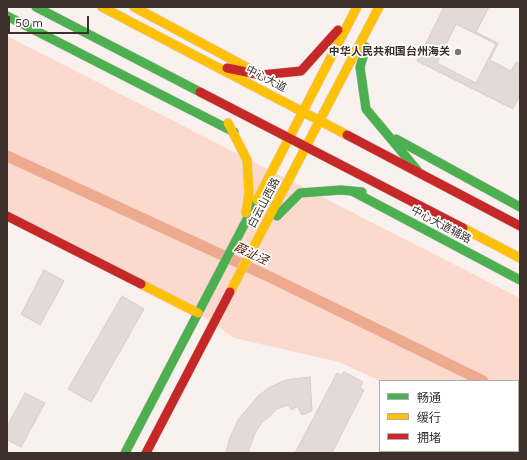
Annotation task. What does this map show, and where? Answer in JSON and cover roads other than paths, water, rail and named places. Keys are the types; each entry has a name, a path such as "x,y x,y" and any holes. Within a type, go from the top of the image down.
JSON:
{"main road":[{"path":"36,7 520,258"},
{"name":"中心大道","path":"102,7 321,120 520,226"},
{"path":"134,7 261,75"},
{"name":"白云山西路","path":"217,66 261,75 301,71 332,38 357,7"},
{"name":"白云山西路","path":"125,453 290,139 357,7"},
{"name":"白云山西路","path":"146,453 307,148 379,7"},
{"path":"7,16 234,132"},
{"name":"中心大道","path":"373,19 360,67 366,109 419,172"},
{"path":"209,97 234,132 247,160 249,193 245,224"},
{"path":"385,133 520,207"},
{"path":"264,229 300,193 352,191 394,194"},
{"name":"中心大道辅路","path":"352,191 520,280"},
{"path":"7,216 198,313"}],"waterway":[{"name":"葭沚泾","path":"7,156 272,278 481,380"}],"place":[{"name":"中华人民共和国台州海关","path":"458,52"}]}
